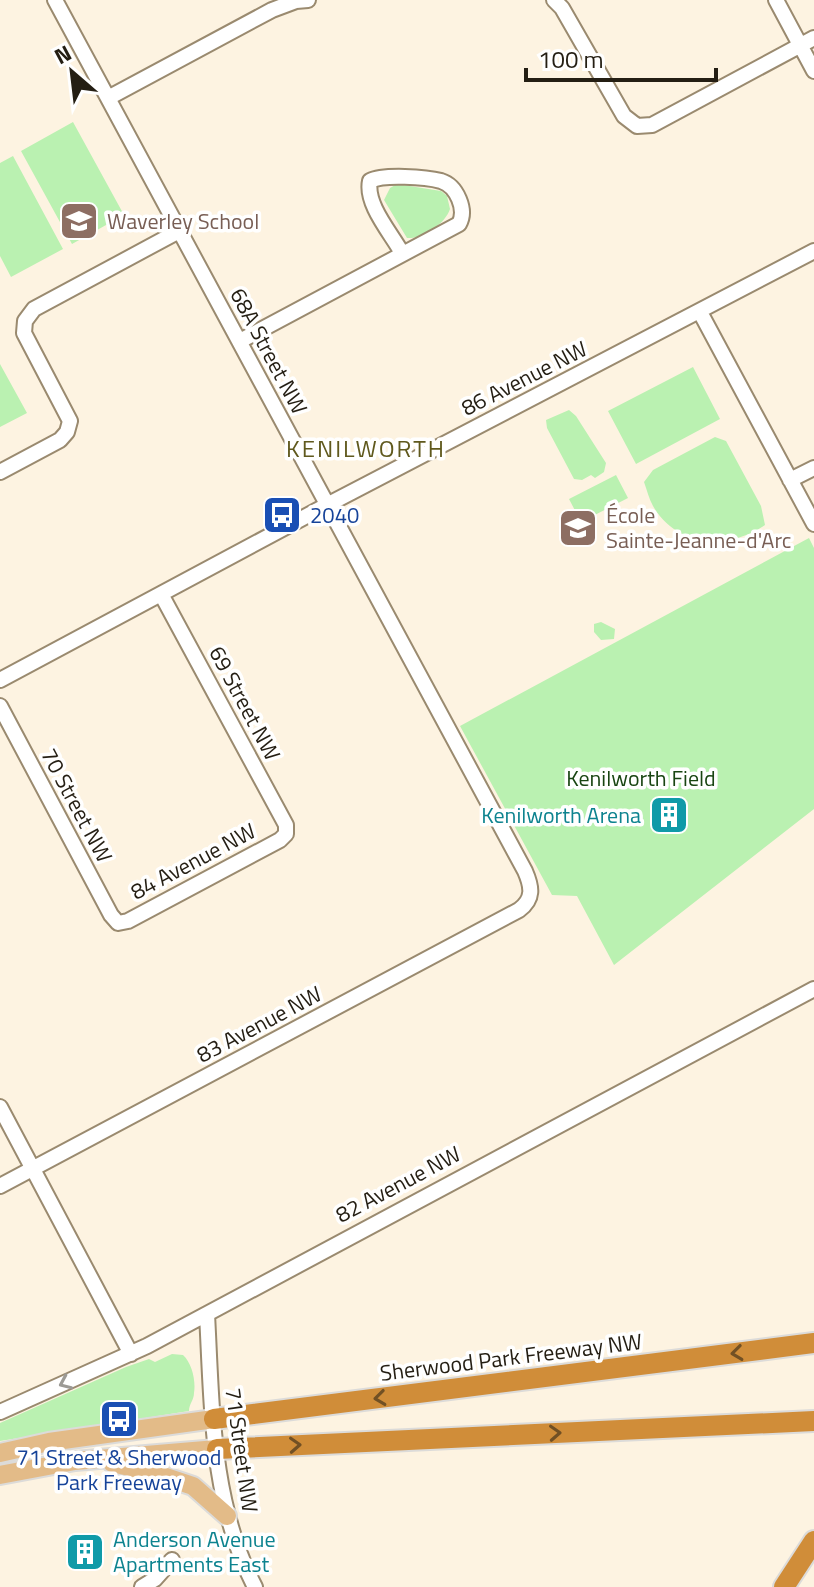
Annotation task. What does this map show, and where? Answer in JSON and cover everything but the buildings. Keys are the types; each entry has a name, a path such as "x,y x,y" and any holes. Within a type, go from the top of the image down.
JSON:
{"highway":[{"name":"Sherwood Park Freeway NW","path":"214,1419 814,1343"},
{"path":"217,1449 814,1421"},
{"path":"784,1587 814,1541"}],"main road":[{"path":"0,1453 49,1442 214,1419"},
{"path":"0,1475 94,1459 217,1449"},
{"path":"94,1459 151,1472 193,1486 227,1516"}],"street":[{"name":"68A Street NW","path":"55,0 525,871 531,893"},
{"path":"108,98 272,10 308,0"},
{"path":"554,0 624,116 637,126 652,125 814,38"},
{"path":"776,0 814,71"},
{"path":"240,341 459,224 463,209 457,196 442,182 397,177 370,181 369,190 374,204 402,253"},
{"path":"0,472 60,440 67,432 70,421 24,333 25,321 34,309 179,231"},
{"name":"86 Avenue NW","path":"0,680 814,251"},
{"path":"700,312 814,524"},
{"path":"790,480 814,468"},
{"name":"69 Street NW","path":"161,594 286,825 286,834"},
{"name":"70 Street NW","path":"0,706 118,923"},
{"name":"84 Avenue NW","path":"118,923 128,921 286,834"},
{"name":"83 Avenue NW","path":"0,1186 519,910 528,902 531,893"},
{"name":"82 Avenue NW","path":"0,1412 131,1354 813,993"},
{"path":"0,1107 131,1354"},
{"name":"71 Street NW","path":"207,1314 214,1419 227,1516 239,1553 255,1587"},
{"path":"142,1587 155,1579 172,1560"}],"green space":[{"path":"73,122 124,215 72,244 21,151"},
{"path":"13,156 63,249 11,277 0,256 0,163"},
{"path":"397,184 441,191 447,196 450,209 447,215 426,233 407,238 384,200 390,188"},
{"path":"0,364 27,413 0,427"},
{"path":"693,367 720,419 636,464 608,411"},
{"path":"569,410 606,463 604,472 595,478 591,475 582,480 574,479 547,428 546,420"},
{"path":"715,437 726,441 761,506 765,525 736,538 704,541 689,537 663,520 653,506 644,482 653,470"},
{"path":"616,475 628,498 581,522 569,499"},
{"name":"Kenilworth Field","path":"809,538 814,548 814,809 614,965 577,896 552,895 460,726"},
{"path":"601,622 615,629 614,639 601,640 594,632 594,624"},
{"path":"172,1354 183,1355 193,1372 194,1395 189,1411 0,1441 0,1423 126,1367 149,1359 155,1362"}],"place":[{"name":"Waverley School","path":"79,221"},
{"name":"2040","path":"282,515"},
{"name":"École Sainte-Jeanne-d'Arc","path":"578,528"},
{"name":"Kenilworth Arena","path":"669,815"},
{"name":"71 Street & Sherwood Park Freeway","path":"119,1419"},
{"name":"Anderson Avenue Apartments East","path":"85,1552"}],"district":[{"name":"KENILWORTH","path":"366,448"}]}
